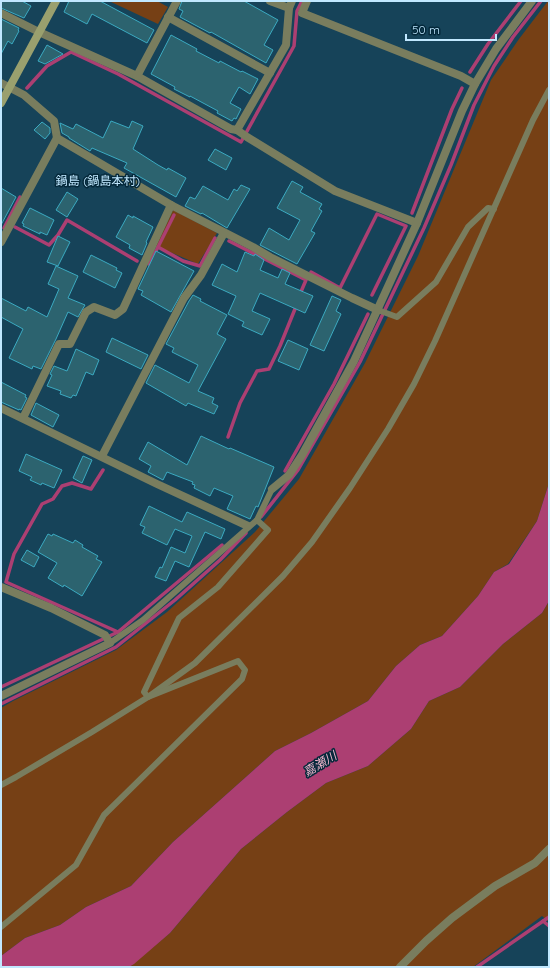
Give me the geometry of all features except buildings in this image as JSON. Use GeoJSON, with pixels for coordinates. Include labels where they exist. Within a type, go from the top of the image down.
{"type":"FeatureCollection","features":[{"type":"Feature","properties":{"kind":"main road"},"geometry":{"type":"LineString","coordinates":[[1,102],[56,1]]}},
{"type":"Feature","properties":{"kind":"street"},"geometry":{"type":"LineString","coordinates":[[137,76],[177,1]]}},
{"type":"Feature","properties":{"kind":"street"},"geometry":{"type":"LineString","coordinates":[[237,130],[286,45],[291,5],[270,1]]}},
{"type":"Feature","properties":{"kind":"street"},"geometry":{"type":"LineString","coordinates":[[307,1],[302,13],[461,76],[475,84]]}},
{"type":"Feature","properties":{"kind":"street"},"geometry":{"type":"LineString","coordinates":[[272,489],[289,475],[302,455],[354,361],[417,223],[462,111],[475,84],[496,49],[532,1]]}},
{"type":"Feature","properties":{"kind":"street"},"geometry":{"type":"LineString","coordinates":[[1,13],[39,32],[137,76],[230,129],[237,130],[335,191],[417,223]]}},
{"type":"Feature","properties":{"kind":"street"},"geometry":{"type":"LineString","coordinates":[[168,17],[270,73]]}},
{"type":"Feature","properties":{"kind":"street"},"geometry":{"type":"LineString","coordinates":[[1,82],[24,95],[54,122],[57,138],[1,242]]}},
{"type":"Feature","properties":{"kind":"street"},"geometry":{"type":"LineString","coordinates":[[57,138],[170,205],[330,288],[378,310]]}},
{"type":"Feature","properties":{"kind":"street"},"geometry":{"type":"LineString","coordinates":[[23,418],[59,344],[70,344],[86,312],[94,307],[115,315],[123,309],[170,205]]}},
{"type":"Feature","properties":{"kind":"street"},"geometry":{"type":"LineString","coordinates":[[102,456],[184,298],[201,276],[224,233]]}},
{"type":"Feature","properties":{"kind":"street"},"geometry":{"type":"LineString","coordinates":[[1,408],[157,484],[248,526]]}},
{"type":"Feature","properties":{"kind":"street"},"geometry":{"type":"LineString","coordinates":[[1,588],[51,608],[105,635],[110,643],[1,696]]}},
{"type":"Feature","properties":{"kind":"street"},"geometry":{"type":"LineString","coordinates":[[400,967],[452,918],[495,886],[535,863],[549,849]]}},
{"type":"Feature","properties":{"kind":"lane"},"geometry":{"type":"LineString","coordinates":[[1,785],[80,740],[148,697],[195,663],[283,576],[312,542],[350,488],[388,429],[414,384],[435,341],[533,120],[549,90]]}},
{"type":"Feature","properties":{"kind":"lane"},"geometry":{"type":"LineString","coordinates":[[378,310],[397,316],[436,282],[468,227],[488,208],[494,209]]}},
{"type":"Feature","properties":{"kind":"lane"},"geometry":{"type":"LineString","coordinates":[[110,643],[143,620],[248,526],[257,520],[272,489]]}},
{"type":"Feature","properties":{"kind":"lane"},"geometry":{"type":"LineString","coordinates":[[148,697],[144,692],[179,618],[218,587],[268,530],[257,520]]}},
{"type":"Feature","properties":{"kind":"lane"},"geometry":{"type":"LineString","coordinates":[[1,927],[76,865],[104,815],[242,679],[245,670],[238,661],[148,697]]}},
{"type":"Feature","properties":{"kind":"shaded area"},"geometry":{"type":"Polygon","coordinates":[[[109,1],[157,1],[168,7],[158,24],[109,1]]]}},
{"type":"Feature","properties":{"kind":"shaded area"},"geometry":{"type":"Polygon","coordinates":[[[548,1],[549,483],[537,521],[508,564],[494,572],[478,596],[442,636],[420,645],[396,666],[368,701],[275,751],[173,842],[131,886],[86,907],[60,925],[25,938],[1,956],[1,708],[116,650],[167,612],[255,532],[299,479],[365,363],[418,256],[491,80],[519,39],[548,1]]]}},
{"type":"Feature","properties":{"kind":"shaded area"},"geometry":{"type":"Polygon","coordinates":[[[173,210],[217,233],[198,264],[156,246],[173,210]]]}},
{"type":"Feature","properties":{"kind":"shaded area"},"geometry":{"type":"Polygon","coordinates":[[[549,601],[549,922],[542,916],[473,967],[129,967],[170,933],[241,849],[326,783],[368,766],[411,729],[429,701],[460,687],[503,644],[542,613],[549,601]]]}},
{"type":"Feature","properties":{"kind":"water","name":"嘉瀬川"},"geometry":{"type":"Polygon","coordinates":[[[549,483],[549,601],[542,613],[503,644],[460,687],[429,701],[411,729],[368,766],[326,783],[241,849],[170,933],[134,964],[129,967],[1,967],[1,956],[25,938],[60,925],[86,907],[131,886],[173,842],[275,751],[368,701],[396,666],[420,645],[442,636],[478,596],[494,572],[509,564],[537,521],[549,483]]]}},
{"type":"Feature","properties":{"kind":"waterway"},"geometry":{"type":"LineString","coordinates":[[27,88],[47,66],[71,52],[118,74],[241,142],[294,46],[297,11],[302,1]]}},
{"type":"Feature","properties":{"kind":"waterway"},"geometry":{"type":"LineString","coordinates":[[470,72],[488,44],[521,1]]}},
{"type":"Feature","properties":{"kind":"waterway"},"geometry":{"type":"LineString","coordinates":[[261,517],[298,470],[360,362],[424,228],[451,165],[474,105],[494,66],[513,37],[541,1]]}},
{"type":"Feature","properties":{"kind":"waterway"},"geometry":{"type":"LineString","coordinates":[[412,213],[452,109],[462,88]]}},
{"type":"Feature","properties":{"kind":"waterway"},"geometry":{"type":"LineString","coordinates":[[4,228],[20,197]]}},
{"type":"Feature","properties":{"kind":"waterway"},"geometry":{"type":"LineString","coordinates":[[311,272],[340,288],[377,214],[406,226],[372,295]]}},
{"type":"Feature","properties":{"kind":"waterway"},"geometry":{"type":"LineString","coordinates":[[158,247],[174,215]]}},
{"type":"Feature","properties":{"kind":"waterway"},"geometry":{"type":"LineString","coordinates":[[15,227],[49,245],[58,235],[67,220],[137,261]]}},
{"type":"Feature","properties":{"kind":"waterway"},"geometry":{"type":"LineString","coordinates":[[149,264],[158,247],[183,261],[200,266],[215,238]]}},
{"type":"Feature","properties":{"kind":"waterway"},"geometry":{"type":"LineString","coordinates":[[229,241],[306,280],[300,294]]}},
{"type":"Feature","properties":{"kind":"waterway"},"geometry":{"type":"LineString","coordinates":[[228,437],[240,403],[257,371],[269,369],[297,304]]}},
{"type":"Feature","properties":{"kind":"waterway"},"geometry":{"type":"LineString","coordinates":[[285,471],[334,384],[368,314]]}},
{"type":"Feature","properties":{"kind":"waterway"},"geometry":{"type":"LineString","coordinates":[[103,470],[91,489],[72,483],[62,486],[53,499],[42,504],[14,554],[6,582],[118,632]]}},
{"type":"Feature","properties":{"kind":"waterway"},"geometry":{"type":"LineString","coordinates":[[1,704],[116,647],[175,600],[220,560],[246,533]]}},
{"type":"Feature","properties":{"kind":"waterway"},"geometry":{"type":"LineString","coordinates":[[1,687],[118,632],[222,545]]}},
{"type":"Feature","properties":{"kind":"waterway"},"geometry":{"type":"LineString","coordinates":[[477,967],[549,917]]}},
{"type":"Feature","properties":{"kind":"waterway"},"geometry":{"type":"LineString","coordinates":[[543,921],[549,926]]}},
{"type":"Feature","properties":{"kind":"district","name":"鍋島 (鍋島本村)"},"geometry":{"type":"Point","coordinates":[98,181]}}]}
